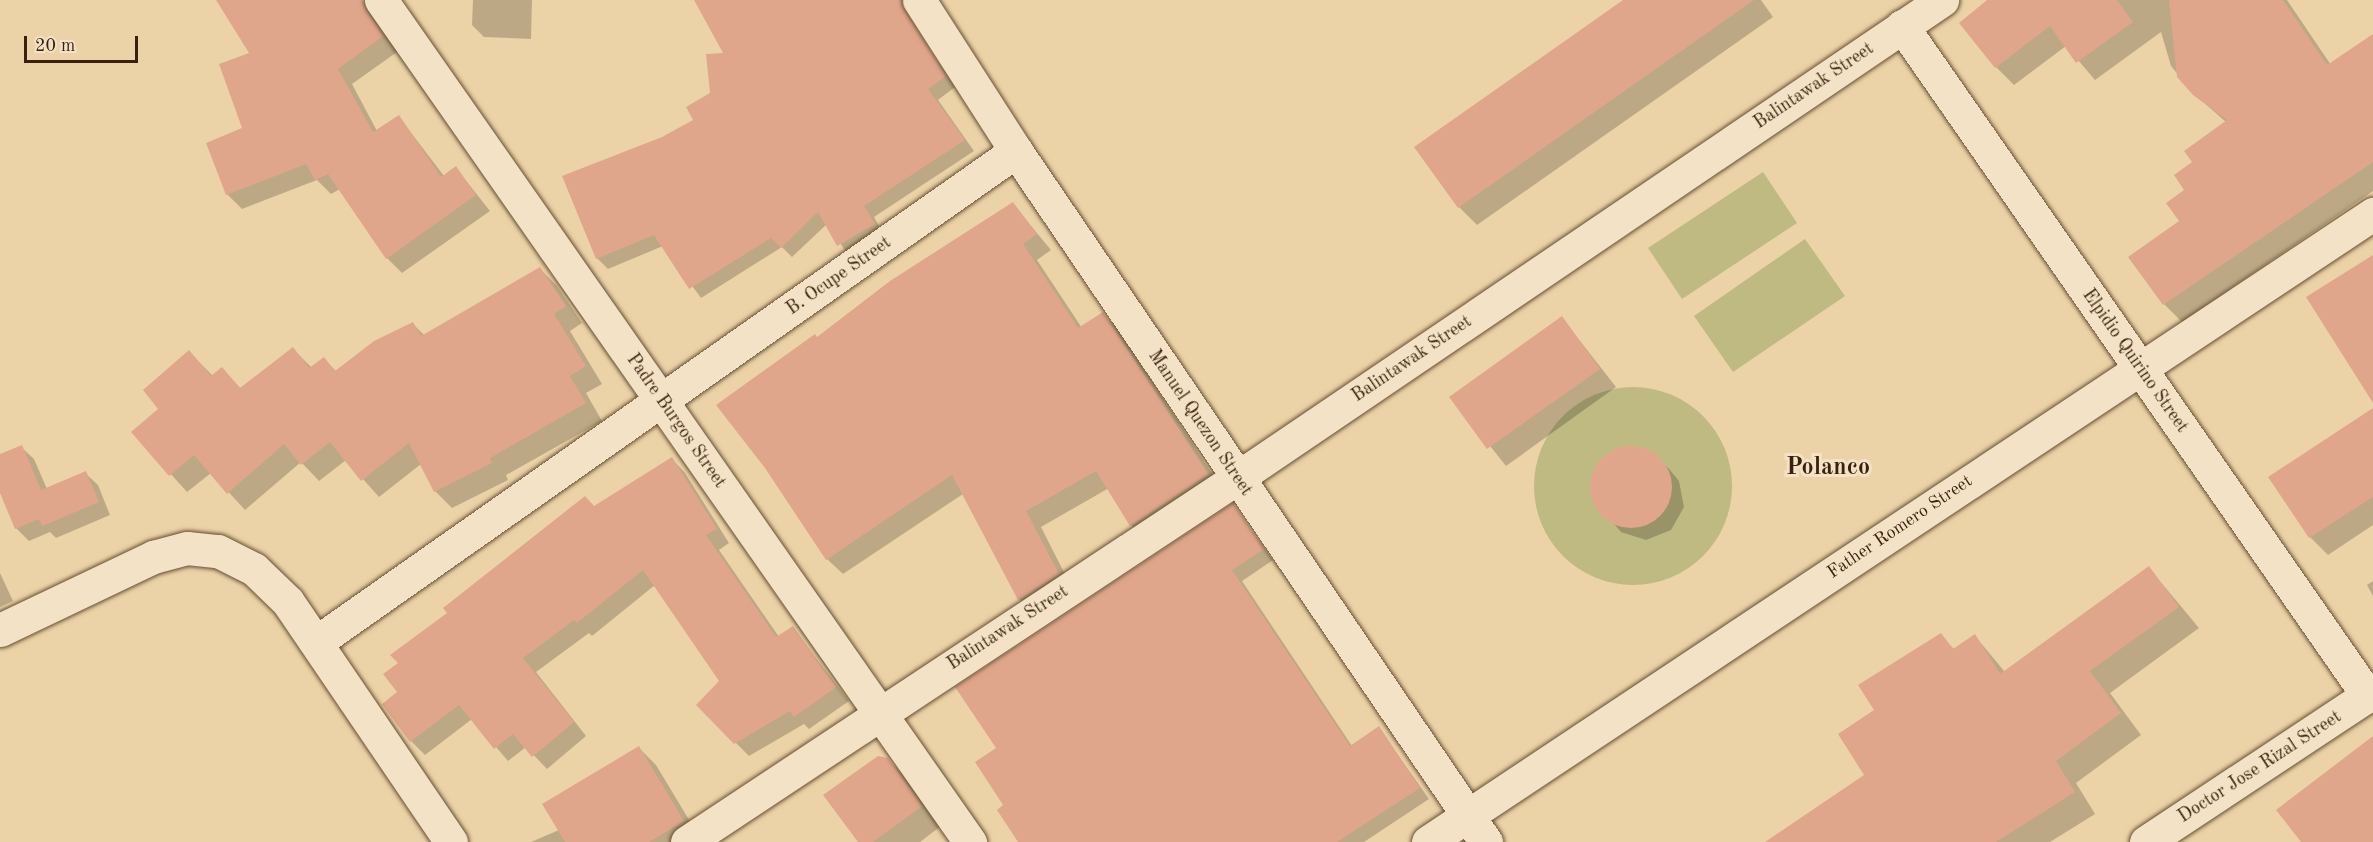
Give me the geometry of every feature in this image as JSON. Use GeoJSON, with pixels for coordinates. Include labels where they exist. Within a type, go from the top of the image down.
{"type":"FeatureCollection","features":[{"type":"Feature","properties":{"kind":"street","name":"Padre Burgos Street"},"geometry":{"type":"LineString","coordinates":[[381,0],[970,842]]}},
{"type":"Feature","properties":{"kind":"street","name":"Manuel Quezon Street"},"geometry":{"type":"LineString","coordinates":[[919,0],[1016,151],[1486,842]]}},
{"type":"Feature","properties":{"kind":"street","name":"Balintawak Street"},"geometry":{"type":"LineString","coordinates":[[687,842],[879,712],[1237,478],[1942,0]]}},
{"type":"Feature","properties":{"kind":"street","name":"Elpidio Quirino Street"},"geometry":{"type":"LineString","coordinates":[[1902,26],[2370,694]]}},
{"type":"Feature","properties":{"kind":"street","name":"B. Ocupe Street"},"geometry":{"type":"LineString","coordinates":[[318,641],[1016,151]]}},
{"type":"Feature","properties":{"kind":"street","name":"Father Romero Street"},"geometry":{"type":"LineString","coordinates":[[1428,842],[2373,214]]}},
{"type":"Feature","properties":{"kind":"street"},"geometry":{"type":"LineString","coordinates":[[0,630],[153,556],[187,548],[218,551],[254,568],[288,602],[318,641],[451,842]]}},
{"type":"Feature","properties":{"kind":"street","name":"Doctor Jose Rizal Street"},"geometry":{"type":"LineString","coordinates":[[2146,842],[2370,694]]}},
{"type":"Feature","properties":{"kind":"shaded area"},"geometry":{"type":"Polygon","coordinates":[[[1763,172],[1797,223],[1682,299],[1648,248],[1763,172]]]}},
{"type":"Feature","properties":{"kind":"shaded area"},"geometry":{"type":"Polygon","coordinates":[[[1805,239],[1845,296],[1733,372],[1694,316],[1805,239]]]}},
{"type":"Feature","properties":{"kind":"shaded area"},"geometry":{"type":"Polygon","coordinates":[[[1633,387],[1652,389],[1671,395],[1688,404],[1703,416],[1715,431],[1724,448],[1730,467],[1732,486],[1730,505],[1724,524],[1715,541],[1703,556],[1688,568],[1671,577],[1652,583],[1633,585],[1614,583],[1595,577],[1578,568],[1563,556],[1551,541],[1542,524],[1536,505],[1534,486],[1536,467],[1542,448],[1551,431],[1563,416],[1578,404],[1595,395],[1614,389],[1633,387]]]}},
{"type":"Feature","properties":{"kind":"building"},"geometry":{"type":"Polygon","coordinates":[[[216,0],[361,0],[383,36],[338,69],[373,132],[399,115],[441,177],[456,166],[476,195],[386,259],[328,174],[315,180],[306,164],[226,195],[206,143],[242,128],[219,64],[249,53],[216,0]]]}},
{"type":"Feature","properties":{"kind":"building"},"geometry":{"type":"Polygon","coordinates":[[[694,0],[900,0],[946,76],[928,89],[965,140],[864,206],[875,224],[837,246],[818,212],[781,248],[771,238],[689,289],[654,235],[596,259],[562,176],[662,137],[693,120],[686,107],[710,93],[706,54],[723,53],[694,0]]]}},
{"type":"Feature","properties":{"kind":"building"},"geometry":{"type":"Polygon","coordinates":[[[1623,0],[1754,0],[1458,208],[1414,147],[1623,0]]]}},
{"type":"Feature","properties":{"kind":"building"},"geometry":{"type":"Polygon","coordinates":[[[1987,0],[2117,0],[2133,22],[2076,63],[2050,26],[1995,68],[1959,23],[1987,0]]]}},
{"type":"Feature","properties":{"kind":"building"},"geometry":{"type":"Polygon","coordinates":[[[2169,0],[2283,0],[2327,65],[2373,34],[2373,162],[2163,305],[2128,257],[2179,221],[2166,203],[2184,190],[2174,175],[2192,162],[2184,151],[2227,120],[2193,95],[2177,77],[2169,0]]]}},
{"type":"Feature","properties":{"kind":"building"},"geometry":{"type":"Polygon","coordinates":[[[1013,202],[1037,234],[1023,244],[1078,328],[1103,312],[1208,474],[1130,526],[1096,471],[1026,511],[1059,574],[1018,600],[952,475],[826,560],[765,468],[716,405],[815,334],[817,337],[890,281],[1013,202]]]}},
{"type":"Feature","properties":{"kind":"building"},"geometry":{"type":"Polygon","coordinates":[[[2373,255],[2373,403],[2306,297],[2373,255]]]}},
{"type":"Feature","properties":{"kind":"building"},"geometry":{"type":"Polygon","coordinates":[[[540,267],[566,306],[554,314],[586,366],[570,376],[586,403],[490,458],[492,463],[434,492],[409,443],[361,481],[330,442],[301,465],[284,444],[227,494],[194,455],[169,476],[131,432],[158,409],[143,390],[189,350],[211,376],[222,367],[240,388],[293,347],[309,368],[324,357],[335,371],[374,341],[413,322],[421,336],[540,267]]]}},
{"type":"Feature","properties":{"kind":"building"},"geometry":{"type":"Polygon","coordinates":[[[1562,316],[1600,369],[1487,449],[1449,397],[1562,316]]]}},
{"type":"Feature","properties":{"kind":"building"},"geometry":{"type":"Polygon","coordinates":[[[2373,408],[2373,497],[2309,538],[2268,477],[2373,408]]]}},
{"type":"Feature","properties":{"kind":"building"},"geometry":{"type":"Polygon","coordinates":[[[22,445],[41,490],[86,471],[99,502],[42,526],[39,519],[15,529],[0,493],[0,454],[22,445]]]}},
{"type":"Feature","properties":{"kind":"building"},"geometry":{"type":"Polygon","coordinates":[[[1631,446],[1647,449],[1660,458],[1669,471],[1672,487],[1669,503],[1660,516],[1647,525],[1631,528],[1615,525],[1602,516],[1593,503],[1590,487],[1593,471],[1602,458],[1615,449],[1631,446]]]}},
{"type":"Feature","properties":{"kind":"building"},"geometry":{"type":"Polygon","coordinates":[[[672,457],[717,529],[706,535],[776,637],[793,626],[836,687],[794,717],[790,711],[734,744],[696,705],[719,681],[643,570],[577,623],[574,620],[523,658],[574,722],[532,757],[513,734],[494,749],[459,705],[410,742],[382,704],[397,692],[383,674],[398,663],[390,655],[447,613],[443,608],[585,496],[594,506],[672,457]]]}},
{"type":"Feature","properties":{"kind":"building"},"geometry":{"type":"Polygon","coordinates":[[[1233,503],[1264,549],[1232,570],[1350,746],[1379,726],[1420,788],[1337,842],[1018,842],[997,810],[1003,805],[975,762],[996,748],[955,687],[1233,503]]]}},
{"type":"Feature","properties":{"kind":"building"},"geometry":{"type":"Polygon","coordinates":[[[2149,566],[2179,607],[2090,671],[2121,713],[2056,761],[2075,792],[1996,842],[1765,842],[1864,775],[1838,734],[1874,710],[1858,685],[1941,633],[1953,649],[1975,634],[2000,674],[2149,566]]]}},
{"type":"Feature","properties":{"kind":"building"},"geometry":{"type":"Polygon","coordinates":[[[2373,736],[2373,842],[2301,842],[2276,810],[2373,736]]]}},
{"type":"Feature","properties":{"kind":"building"},"geometry":{"type":"Polygon","coordinates":[[[639,746],[684,821],[649,842],[565,842],[542,804],[639,746]]]}},
{"type":"Feature","properties":{"kind":"building"},"geometry":{"type":"Polygon","coordinates":[[[878,756],[888,758],[922,806],[873,842],[858,842],[823,795],[878,756]]]}},
{"type":"Feature","properties":{"kind":"district","name":"Polanco"},"geometry":{"type":"Point","coordinates":[1828,469]}}]}
